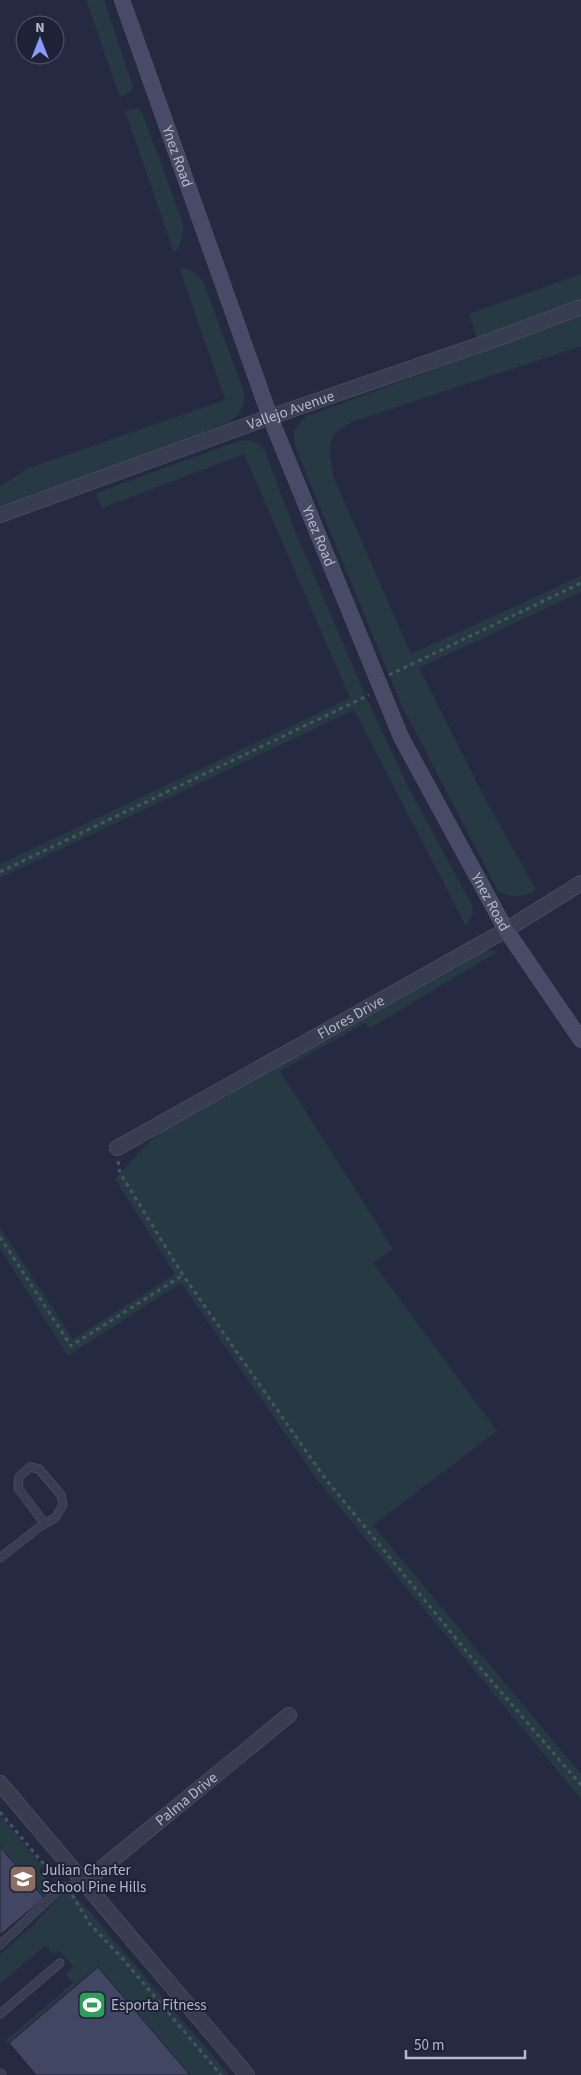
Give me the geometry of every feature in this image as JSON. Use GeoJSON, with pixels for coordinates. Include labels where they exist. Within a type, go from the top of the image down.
{"type":"FeatureCollection","features":[{"type":"Feature","properties":{"kind":"main road","name":"Ynez Road"},"geometry":{"type":"LineString","coordinates":[[122,0],[270,417],[402,736],[506,930],[581,1040]]}},
{"type":"Feature","properties":{"kind":"street","name":"Vallejo Avenue"},"geometry":{"type":"LineString","coordinates":[[0,515],[581,307]]}},
{"type":"Feature","properties":{"kind":"street","name":"Flores Drive"},"geometry":{"type":"LineString","coordinates":[[117,1148],[506,930],[581,883]]}},
{"type":"Feature","properties":{"kind":"street","name":"Palma Drive"},"geometry":{"type":"LineString","coordinates":[[85,1882],[289,1715]]}},
{"type":"Feature","properties":{"kind":"street"},"geometry":{"type":"LineString","coordinates":[[0,1783],[247,2075]]}},
{"type":"Feature","properties":{"kind":"lane"},"geometry":{"type":"LineString","coordinates":[[0,1558],[55,1518],[60,1512],[62,1505],[60,1495],[39,1469],[30,1467],[19,1476],[18,1488],[45,1524]]}},
{"type":"Feature","properties":{"kind":"lane"},"geometry":{"type":"LineString","coordinates":[[0,1945],[61,1888],[85,1882]]}},
{"type":"Feature","properties":{"kind":"lane"},"geometry":{"type":"LineString","coordinates":[[0,2014],[60,1963]]}},
{"type":"Feature","properties":{"kind":"path"},"geometry":{"type":"LineString","coordinates":[[0,872],[366,697],[380,686],[389,675],[581,583]]}},
{"type":"Feature","properties":{"kind":"path"},"geometry":{"type":"LineString","coordinates":[[117,1148],[120,1174],[183,1276],[324,1477],[476,1663],[581,1785]]}},
{"type":"Feature","properties":{"kind":"path"},"geometry":{"type":"LineString","coordinates":[[0,1237],[71,1346],[183,1276]]}},
{"type":"Feature","properties":{"kind":"path"},"geometry":{"type":"LineString","coordinates":[[0,1812],[65,1887],[90,1924],[122,1958],[221,2075]]}},
{"type":"Feature","properties":{"kind":"shaded area"},"geometry":{"type":"Polygon","coordinates":[[[86,0],[104,0],[133,87],[131,92],[120,97],[86,0]]]}},
{"type":"Feature","properties":{"kind":"shaded area"},"geometry":{"type":"Polygon","coordinates":[[[139,108],[142,112],[183,223],[182,239],[174,253],[125,111],[139,108]]]}},
{"type":"Feature","properties":{"kind":"shaded area"},"geometry":{"type":"Polygon","coordinates":[[[179,267],[193,271],[203,281],[244,392],[243,406],[237,416],[229,422],[169,446],[0,506],[0,487],[26,469],[225,400],[179,267]]]}},
{"type":"Feature","properties":{"kind":"shaded area"},"geometry":{"type":"Polygon","coordinates":[[[581,274],[581,298],[477,338],[469,314],[581,274]]]}},
{"type":"Feature","properties":{"kind":"shaded area"},"geometry":{"type":"Polygon","coordinates":[[[581,315],[581,346],[352,422],[336,433],[330,445],[334,478],[411,654],[581,576],[581,592],[419,668],[483,795],[536,890],[522,896],[512,896],[498,891],[401,704],[301,461],[294,432],[301,421],[307,416],[581,315]]]}},
{"type":"Feature","properties":{"kind":"shaded area"},"geometry":{"type":"Polygon","coordinates":[[[249,440],[258,443],[265,451],[293,526],[366,697],[408,787],[472,905],[473,914],[466,926],[354,710],[0,878],[0,864],[350,698],[244,454],[102,508],[96,493],[238,441],[249,440]]]}},
{"type":"Feature","properties":{"kind":"shaded area"},"geometry":{"type":"Polygon","coordinates":[[[488,949],[497,952],[370,1028],[365,1023],[280,1071],[393,1249],[373,1263],[497,1431],[373,1525],[581,1774],[581,1799],[318,1481],[181,1283],[68,1356],[0,1248],[0,1227],[73,1339],[175,1274],[115,1179],[144,1147],[162,1131],[477,951],[488,949]]]}},
{"type":"Feature","properties":{"kind":"shaded area"},"geometry":{"type":"Polygon","coordinates":[[[0,1815],[43,1867],[39,1871],[53,1888],[44,1898],[0,1847],[0,1815]]]}},
{"type":"Feature","properties":{"kind":"shaded area"},"geometry":{"type":"Polygon","coordinates":[[[67,1893],[74,1894],[229,2075],[190,2075],[98,1967],[7,2044],[5,2041],[73,1983],[66,1974],[73,1966],[59,1951],[53,1954],[46,1945],[0,1984],[0,1954],[31,1927],[61,1895],[67,1893]]]}},
{"type":"Feature","properties":{"kind":"building"},"geometry":{"type":"Polygon","coordinates":[[[0,1847],[44,1898],[0,1935],[0,1847]]]}},
{"type":"Feature","properties":{"kind":"building","name":"Esporta Fitness"},"geometry":{"type":"Polygon","coordinates":[[[98,1967],[190,2075],[36,2075],[9,2043],[98,1967]]]}},
{"type":"Feature","properties":{"kind":"place","name":"Julian Charter School Pine Hills"},"geometry":{"type":"Point","coordinates":[23,1879]}},
{"type":"Feature","properties":{"kind":"place","name":"Esporta Fitness"},"geometry":{"type":"Point","coordinates":[92,2005]}}]}
